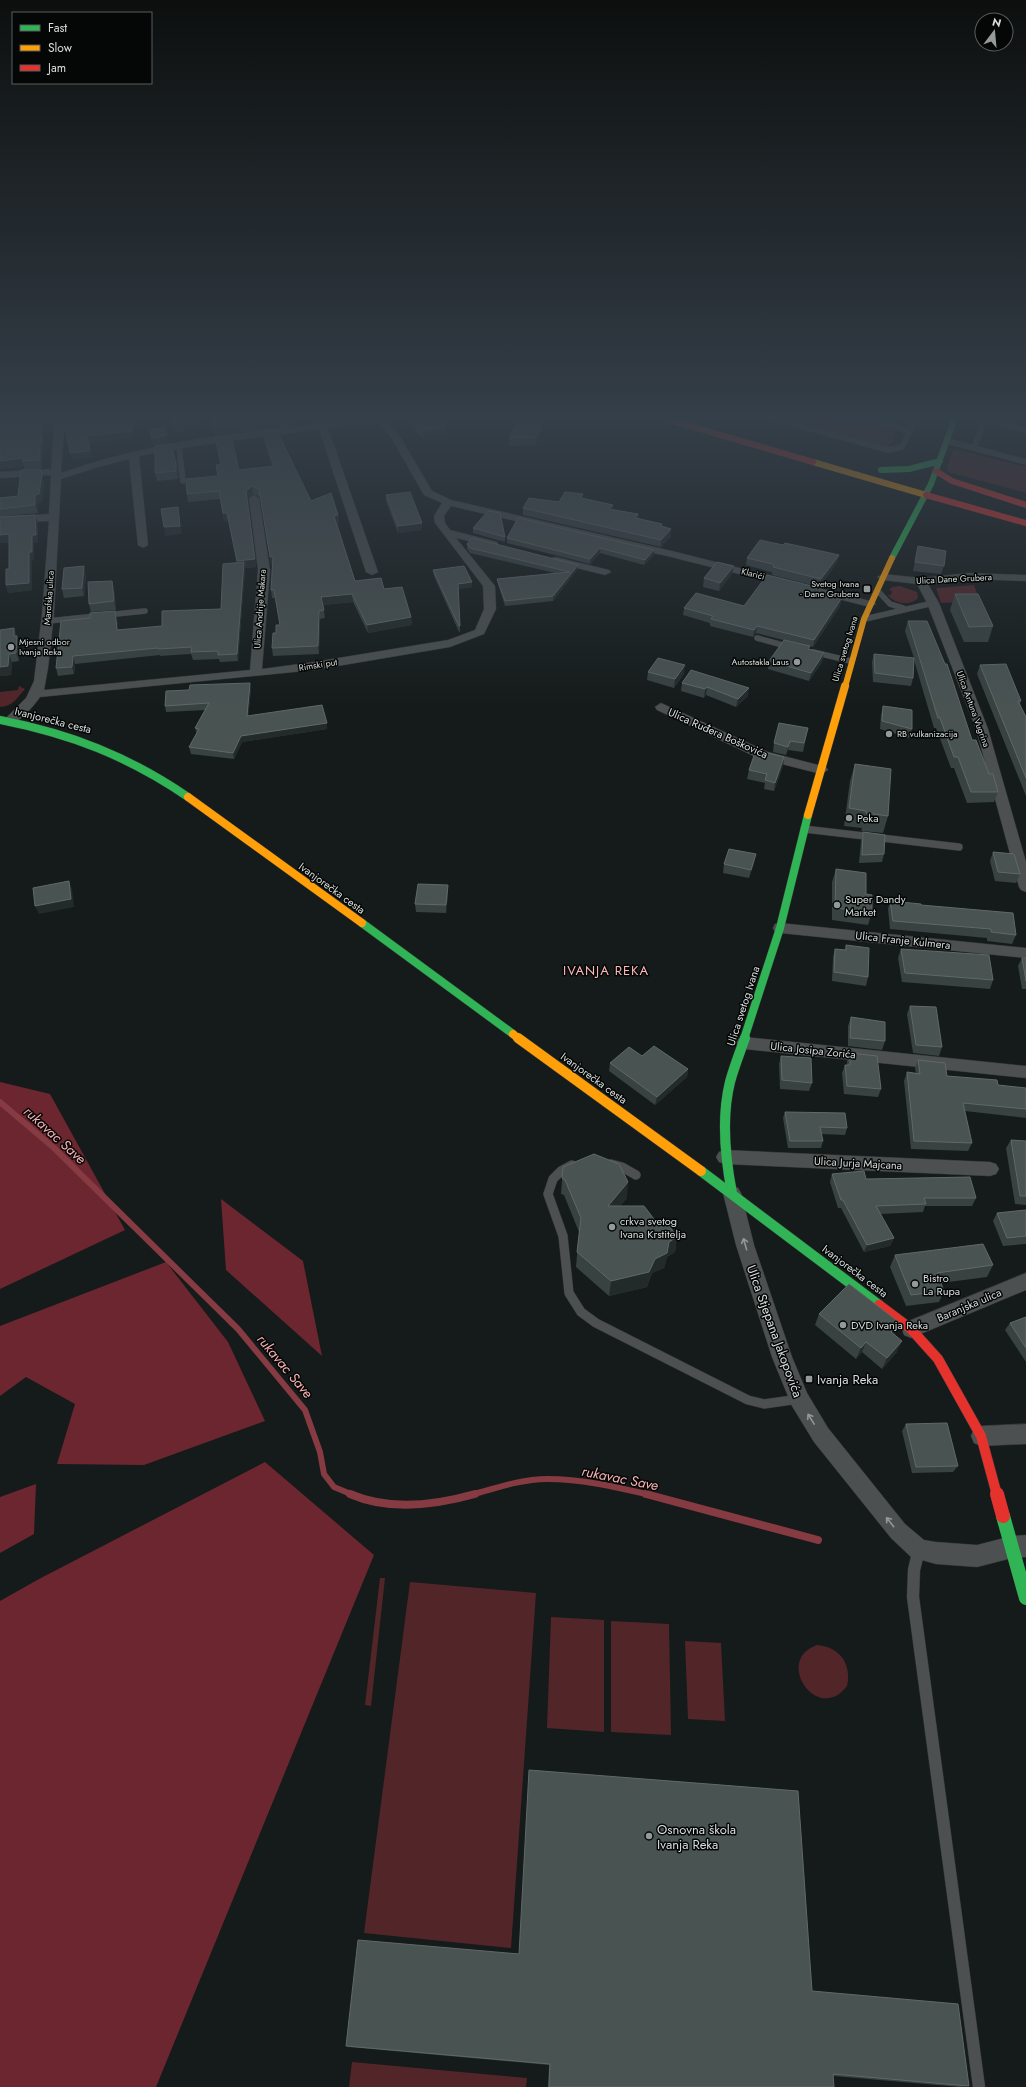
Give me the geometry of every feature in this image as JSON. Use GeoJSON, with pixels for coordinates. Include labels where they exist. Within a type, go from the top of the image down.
{"type":"FeatureCollection","features":[{"type":"Feature","properties":{"kind":"main road","name":"Ulica svetog Ivana"},"geometry":{"type":"LineString","coordinates":[[732,1193],[726,1156],[726,1115],[730,1083],[780,928],[804,829],[864,619],[883,577],[917,512]]}},
{"type":"Feature","properties":{"kind":"main road"},"geometry":{"type":"LineString","coordinates":[[986,512],[1026,524]]}},
{"type":"Feature","properties":{"kind":"main road","name":"Ivanjorečka cesta"},"geometry":{"type":"LineString","coordinates":[[4,720],[84,739],[132,760],[152,772],[732,1193],[911,1329],[938,1359],[981,1436],[1019,1546],[1026,1598]]}},
{"type":"Feature","properties":{"kind":"street","name":"Marofska ulica"},"geometry":{"type":"LineString","coordinates":[[36,694],[40,678],[48,621],[55,512]]}},
{"type":"Feature","properties":{"kind":"street"},"geometry":{"type":"LineString","coordinates":[[140,512],[143,545]]}},
{"type":"Feature","properties":{"kind":"street","name":"Ulica Andrije Makara"},"geometry":{"type":"LineString","coordinates":[[256,512],[264,570],[256,673]]}},
{"type":"Feature","properties":{"kind":"street"},"geometry":{"type":"LineString","coordinates":[[352,512],[372,572]]}},
{"type":"Feature","properties":{"kind":"street","name":"Rimski put"},"geometry":{"type":"LineString","coordinates":[[36,694],[256,673],[450,643],[480,632],[490,609],[489,586],[446,532],[439,516],[441,512]]}},
{"type":"Feature","properties":{"kind":"street","name":"Klarići"},"geometry":{"type":"LineString","coordinates":[[493,512],[672,554],[870,604]]}},
{"type":"Feature","properties":{"kind":"street"},"geometry":{"type":"LineString","coordinates":[[0,520],[55,517]]}},
{"type":"Feature","properties":{"kind":"street"},"geometry":{"type":"LineString","coordinates":[[446,532],[507,547]]}},
{"type":"Feature","properties":{"kind":"street"},"geometry":{"type":"LineString","coordinates":[[545,557],[606,572]]}},
{"type":"Feature","properties":{"kind":"street","name":"Ulica Dane Grubera"},"geometry":{"type":"LineString","coordinates":[[883,577],[921,581],[969,576],[1026,578]]}},
{"type":"Feature","properties":{"kind":"street","name":"Ulica Antuna Vugrina"},"geometry":{"type":"LineString","coordinates":[[921,581],[933,603],[982,729],[1026,887]]}},
{"type":"Feature","properties":{"kind":"street"},"geometry":{"type":"LineString","coordinates":[[4,720],[36,694]]}},
{"type":"Feature","properties":{"kind":"street","name":"Ulica Ruđera Boškovića"},"geometry":{"type":"LineString","coordinates":[[661,708],[763,755],[821,770]]}},
{"type":"Feature","properties":{"kind":"street","name":"Ulica Franje Kulmera"},"geometry":{"type":"LineString","coordinates":[[780,928],[1026,952]]}},
{"type":"Feature","properties":{"kind":"street","name":"Ulica Josipa Zorića"},"geometry":{"type":"LineString","coordinates":[[744,1043],[1026,1072]]}},
{"type":"Feature","properties":{"kind":"street","name":"Ulica Jurja Majcana"},"geometry":{"type":"LineString","coordinates":[[726,1156],[990,1169]]}},
{"type":"Feature","properties":{"kind":"street","name":"Ulica Stjepana Jakopovića"},"geometry":{"type":"LineString","coordinates":[[732,1193],[745,1246],[782,1357],[799,1399],[821,1435],[898,1531],[919,1548]]}},
{"type":"Feature","properties":{"kind":"street","name":"Baranjska ulica"},"geometry":{"type":"LineString","coordinates":[[911,1329],[1026,1281]]}},
{"type":"Feature","properties":{"kind":"street"},"geometry":{"type":"LineString","coordinates":[[981,1436],[1026,1434]]}},
{"type":"Feature","properties":{"kind":"street"},"geometry":{"type":"LineString","coordinates":[[919,1548],[936,1553],[977,1556],[1019,1546]]}},
{"type":"Feature","properties":{"kind":"lane"},"geometry":{"type":"LineString","coordinates":[[877,590],[890,604],[910,608]]}},
{"type":"Feature","properties":{"kind":"lane"},"geometry":{"type":"LineString","coordinates":[[864,619],[933,603]]}},
{"type":"Feature","properties":{"kind":"lane"},"geometry":{"type":"LineString","coordinates":[[48,621],[145,611]]}},
{"type":"Feature","properties":{"kind":"lane"},"geometry":{"type":"LineString","coordinates":[[757,638],[799,649]]}},
{"type":"Feature","properties":{"kind":"lane"},"geometry":{"type":"LineString","coordinates":[[806,650],[851,661]]}},
{"type":"Feature","properties":{"kind":"lane"},"geometry":{"type":"LineString","coordinates":[[804,829],[959,847]]}},
{"type":"Feature","properties":{"kind":"lane"},"geometry":{"type":"LineString","coordinates":[[584,1162],[571,1165],[561,1171],[553,1179],[548,1194],[563,1236],[569,1293],[581,1312],[596,1323],[748,1400],[764,1404],[799,1399]]}},
{"type":"Feature","properties":{"kind":"lane"},"geometry":{"type":"LineString","coordinates":[[599,1162],[622,1167],[636,1175]]}},
{"type":"Feature","properties":{"kind":"lane"},"geometry":{"type":"LineString","coordinates":[[919,1548],[912,1575],[913,1606],[918,1627],[979,2087]]}},
{"type":"Feature","properties":{"kind":"shaded area"},"geometry":{"type":"Polygon","coordinates":[[[974,585],[982,607],[957,602],[941,603],[936,588],[974,585]]]}},
{"type":"Feature","properties":{"kind":"shaded area"},"geometry":{"type":"Polygon","coordinates":[[[900,586],[917,592],[918,598],[915,601],[903,603],[894,600],[888,595],[891,595],[892,591],[889,590],[892,587],[900,586]]]}},
{"type":"Feature","properties":{"kind":"shaded area"},"geometry":{"type":"Polygon","coordinates":[[[19,686],[25,689],[17,699],[11,704],[0,707],[0,692],[18,690],[19,686]]]}},
{"type":"Feature","properties":{"kind":"shaded area"},"geometry":{"type":"Polygon","coordinates":[[[0,1082],[50,1094],[125,1230],[0,1289],[0,1082]]]}},
{"type":"Feature","properties":{"kind":"shaded area"},"geometry":{"type":"Polygon","coordinates":[[[221,1199],[303,1261],[322,1356],[226,1270],[221,1199]]]}},
{"type":"Feature","properties":{"kind":"shaded area"},"geometry":{"type":"Polygon","coordinates":[[[166,1262],[228,1342],[265,1421],[144,1465],[57,1464],[75,1404],[26,1377],[0,1396],[0,1326],[166,1262]]]}},
{"type":"Feature","properties":{"kind":"shaded area"},"geometry":{"type":"Polygon","coordinates":[[[265,1462],[374,1555],[156,2087],[0,2087],[0,1601],[39,1579],[265,1462]]]}},
{"type":"Feature","properties":{"kind":"shaded area"},"geometry":{"type":"Polygon","coordinates":[[[36,1484],[34,1534],[0,1553],[0,1497],[36,1484]]]}},
{"type":"Feature","properties":{"kind":"shaded area"},"geometry":{"type":"Polygon","coordinates":[[[380,1578],[385,1578],[371,1706],[365,1705],[380,1578]]]}},
{"type":"Feature","properties":{"kind":"shaded area"},"geometry":{"type":"Polygon","coordinates":[[[410,1582],[536,1593],[511,1948],[364,1933],[410,1582]]]}},
{"type":"Feature","properties":{"kind":"shaded area"},"geometry":{"type":"Polygon","coordinates":[[[551,1617],[604,1620],[604,1732],[547,1728],[551,1617]]]}},
{"type":"Feature","properties":{"kind":"shaded area"},"geometry":{"type":"Polygon","coordinates":[[[611,1621],[669,1624],[671,1735],[611,1732],[611,1621]]]}},
{"type":"Feature","properties":{"kind":"shaded area"},"geometry":{"type":"Polygon","coordinates":[[[685,1641],[721,1643],[725,1721],[688,1719],[685,1641]]]}},
{"type":"Feature","properties":{"kind":"shaded area"},"geometry":{"type":"Polygon","coordinates":[[[817,1645],[832,1649],[838,1653],[846,1664],[848,1671],[847,1686],[836,1696],[824,1698],[813,1694],[805,1686],[800,1675],[799,1663],[804,1653],[817,1645]]]}},
{"type":"Feature","properties":{"kind":"shaded area"},"geometry":{"type":"Polygon","coordinates":[[[352,2062],[527,2078],[526,2087],[349,2087],[352,2062]]]}},
{"type":"Feature","properties":{"kind":"building"},"geometry":{"type":"Polygon","coordinates":[[[162,512],[179,512],[180,526],[164,527],[162,512]]]}},
{"type":"Feature","properties":{"kind":"building"},"geometry":{"type":"Polygon","coordinates":[[[249,512],[255,559],[237,561],[227,513],[223,513],[249,512]]]}},
{"type":"Feature","properties":{"kind":"building"},"geometry":{"type":"Polygon","coordinates":[[[263,512],[337,512],[338,515],[334,516],[355,581],[381,578],[384,589],[402,587],[411,617],[367,625],[352,594],[321,597],[324,610],[319,611],[318,646],[272,648],[273,633],[276,633],[276,625],[280,625],[274,590],[271,590],[273,557],[270,557],[263,512]]]}},
{"type":"Feature","properties":{"kind":"building"},"geometry":{"type":"Polygon","coordinates":[[[393,512],[418,512],[422,523],[398,526],[393,512]]]}},
{"type":"Feature","properties":{"kind":"building"},"geometry":{"type":"Polygon","coordinates":[[[487,512],[500,513],[505,537],[473,528],[487,512]]]}},
{"type":"Feature","properties":{"kind":"building"},"geometry":{"type":"Polygon","coordinates":[[[542,512],[629,512],[638,514],[636,518],[662,524],[661,526],[671,529],[661,540],[542,512]]]}},
{"type":"Feature","properties":{"kind":"building"},"geometry":{"type":"Polygon","coordinates":[[[35,515],[36,535],[32,535],[32,552],[29,552],[29,583],[6,585],[6,569],[9,569],[9,534],[0,535],[0,517],[35,515]]]}},
{"type":"Feature","properties":{"kind":"building"},"geometry":{"type":"Polygon","coordinates":[[[518,518],[654,550],[645,560],[600,548],[590,559],[507,538],[518,518]]]}},
{"type":"Feature","properties":{"kind":"building"},"geometry":{"type":"Polygon","coordinates":[[[472,538],[578,565],[553,596],[505,601],[497,579],[570,572],[470,548],[467,544],[472,538]]]}},
{"type":"Feature","properties":{"kind":"building"},"geometry":{"type":"Polygon","coordinates":[[[760,540],[783,545],[785,543],[839,555],[821,579],[773,567],[774,565],[772,564],[747,558],[760,540]]]}},
{"type":"Feature","properties":{"kind":"building"},"geometry":{"type":"Polygon","coordinates":[[[918,546],[946,551],[944,566],[915,562],[918,546]]]}},
{"type":"Feature","properties":{"kind":"building"},"geometry":{"type":"Polygon","coordinates":[[[244,562],[237,654],[218,655],[218,651],[191,652],[192,647],[158,648],[73,656],[72,667],[56,668],[61,621],[90,618],[90,613],[115,611],[117,630],[162,626],[162,611],[221,609],[223,564],[244,562]]]}},
{"type":"Feature","properties":{"kind":"building"},"geometry":{"type":"Polygon","coordinates":[[[717,562],[734,566],[720,583],[704,578],[717,562]]]}},
{"type":"Feature","properties":{"kind":"building"},"geometry":{"type":"Polygon","coordinates":[[[84,566],[82,588],[62,589],[64,568],[84,566]]]}},
{"type":"Feature","properties":{"kind":"building"},"geometry":{"type":"Polygon","coordinates":[[[464,566],[472,582],[458,584],[459,626],[433,570],[464,566]]]}},
{"type":"Feature","properties":{"kind":"building"},"geometry":{"type":"Polygon","coordinates":[[[767,575],[816,587],[812,592],[841,599],[814,640],[757,626],[754,630],[711,619],[713,616],[684,608],[696,593],[744,606],[767,575]]]}},
{"type":"Feature","properties":{"kind":"building"},"geometry":{"type":"Polygon","coordinates":[[[112,581],[114,601],[89,604],[88,582],[112,581]]]}},
{"type":"Feature","properties":{"kind":"building"},"geometry":{"type":"Polygon","coordinates":[[[955,594],[978,594],[993,626],[969,627],[955,594]]]}},
{"type":"Feature","properties":{"kind":"building"},"geometry":{"type":"Polygon","coordinates":[[[908,621],[927,621],[945,664],[947,664],[972,740],[976,740],[989,774],[993,774],[998,792],[971,792],[958,757],[954,757],[940,718],[938,718],[908,621]]]}},
{"type":"Feature","properties":{"kind":"building"},"geometry":{"type":"Polygon","coordinates":[[[14,628],[14,636],[17,636],[16,653],[9,654],[8,666],[0,667],[0,630],[14,628]]]}},
{"type":"Feature","properties":{"kind":"building"},"geometry":{"type":"Polygon","coordinates":[[[784,640],[810,646],[808,649],[824,653],[811,673],[769,661],[784,640]]]}},
{"type":"Feature","properties":{"kind":"building"},"geometry":{"type":"Polygon","coordinates":[[[874,654],[914,658],[913,678],[875,673],[874,654]]]}},
{"type":"Feature","properties":{"kind":"building"},"geometry":{"type":"Polygon","coordinates":[[[658,658],[685,665],[675,679],[648,672],[658,658]]]}},
{"type":"Feature","properties":{"kind":"building"},"geometry":{"type":"Polygon","coordinates":[[[1006,664],[1021,701],[1018,701],[1026,717],[1026,778],[980,665],[1006,664]]]}},
{"type":"Feature","properties":{"kind":"building"},"geometry":{"type":"Polygon","coordinates":[[[691,670],[749,688],[738,699],[707,687],[705,689],[682,683],[691,670]]]}},
{"type":"Feature","properties":{"kind":"building"},"geometry":{"type":"Polygon","coordinates":[[[250,683],[247,716],[322,705],[327,723],[241,736],[233,753],[189,747],[199,729],[195,728],[209,703],[165,706],[166,691],[189,690],[190,685],[250,683]]]}},
{"type":"Feature","properties":{"kind":"building"},"geometry":{"type":"Polygon","coordinates":[[[883,706],[912,710],[912,729],[882,721],[883,706]]]}},
{"type":"Feature","properties":{"kind":"building"},"geometry":{"type":"Polygon","coordinates":[[[779,723],[808,728],[804,743],[790,741],[788,747],[774,743],[779,723]]]}},
{"type":"Feature","properties":{"kind":"building"},"geometry":{"type":"Polygon","coordinates":[[[756,750],[784,757],[775,783],[765,780],[767,774],[749,770],[756,750]]]}},
{"type":"Feature","properties":{"kind":"building"},"geometry":{"type":"Polygon","coordinates":[[[855,764],[891,769],[888,816],[866,813],[866,811],[849,808],[855,764]]]}},
{"type":"Feature","properties":{"kind":"building"},"geometry":{"type":"Polygon","coordinates":[[[863,832],[885,835],[884,854],[862,855],[863,832]]]}},
{"type":"Feature","properties":{"kind":"building"},"geometry":{"type":"Polygon","coordinates":[[[729,849],[756,854],[751,870],[724,864],[729,849]]]}},
{"type":"Feature","properties":{"kind":"building"},"geometry":{"type":"Polygon","coordinates":[[[993,852],[1014,854],[1020,874],[998,872],[993,852]]]}},
{"type":"Feature","properties":{"kind":"building"},"geometry":{"type":"Polygon","coordinates":[[[836,869],[866,873],[866,894],[872,895],[872,912],[835,908],[836,869]]]}},
{"type":"Feature","properties":{"kind":"building"},"geometry":{"type":"Polygon","coordinates":[[[69,881],[71,899],[35,906],[33,888],[69,881]]]}},
{"type":"Feature","properties":{"kind":"building"},"geometry":{"type":"Polygon","coordinates":[[[418,884],[448,885],[446,905],[415,904],[418,884]]]}},
{"type":"Feature","properties":{"kind":"building"},"geometry":{"type":"Polygon","coordinates":[[[890,901],[1013,913],[1016,935],[991,932],[991,929],[893,921],[890,901]]]}},
{"type":"Feature","properties":{"kind":"building"},"geometry":{"type":"Polygon","coordinates":[[[846,945],[869,948],[868,977],[834,972],[835,949],[846,950],[846,945]]]}},
{"type":"Feature","properties":{"kind":"building"},"geometry":{"type":"Polygon","coordinates":[[[901,949],[989,955],[993,980],[905,973],[901,949]]]}},
{"type":"Feature","properties":{"kind":"building"},"geometry":{"type":"Polygon","coordinates":[[[1022,958],[1026,958],[1026,981],[1022,958]]]}},
{"type":"Feature","properties":{"kind":"building"},"geometry":{"type":"Polygon","coordinates":[[[910,1006],[936,1007],[942,1047],[916,1045],[910,1006]]]}},
{"type":"Feature","properties":{"kind":"building"},"geometry":{"type":"Polygon","coordinates":[[[851,1017],[885,1022],[885,1041],[850,1038],[851,1017]]]}},
{"type":"Feature","properties":{"kind":"building"},"geometry":{"type":"Polygon","coordinates":[[[654,1046],[688,1069],[657,1097],[610,1063],[629,1047],[642,1056],[654,1046]]]}},
{"type":"Feature","properties":{"kind":"building"},"geometry":{"type":"Polygon","coordinates":[[[850,1053],[877,1056],[881,1089],[847,1086],[845,1065],[850,1065],[850,1053]]]}},
{"type":"Feature","properties":{"kind":"building"},"geometry":{"type":"Polygon","coordinates":[[[781,1056],[811,1058],[812,1083],[782,1080],[781,1056]]]}},
{"type":"Feature","properties":{"kind":"building"},"geometry":{"type":"Polygon","coordinates":[[[918,1060],[945,1063],[947,1076],[997,1080],[998,1085],[1026,1088],[1026,1109],[963,1103],[972,1143],[914,1141],[907,1072],[920,1074],[918,1060]]]}},
{"type":"Feature","properties":{"kind":"building"},"geometry":{"type":"Polygon","coordinates":[[[785,1112],[845,1113],[847,1128],[820,1127],[823,1141],[790,1141],[785,1112]]]}},
{"type":"Feature","properties":{"kind":"building"},"geometry":{"type":"Polygon","coordinates":[[[1011,1140],[1026,1141],[1026,1196],[1020,1196],[1011,1140]]]}},
{"type":"Feature","properties":{"kind":"building","name":"crkva svetog Ivana Krstitelja"},"geometry":{"type":"Polygon","coordinates":[[[594,1154],[619,1164],[628,1182],[608,1206],[644,1206],[657,1223],[665,1219],[677,1237],[669,1242],[667,1253],[655,1259],[649,1272],[611,1281],[577,1252],[581,1218],[565,1180],[562,1178],[563,1167],[594,1154]]]}},
{"type":"Feature","properties":{"kind":"building"},"geometry":{"type":"Polygon","coordinates":[[[864,1171],[866,1179],[970,1177],[976,1198],[924,1198],[926,1204],[876,1206],[894,1238],[867,1245],[843,1200],[841,1200],[832,1174],[864,1171]]]}},
{"type":"Feature","properties":{"kind":"building"},"geometry":{"type":"Polygon","coordinates":[[[1026,1210],[1026,1236],[1007,1238],[997,1213],[1026,1210]]]}},
{"type":"Feature","properties":{"kind":"building"},"geometry":{"type":"Polygon","coordinates":[[[983,1244],[993,1265],[937,1273],[944,1291],[911,1295],[895,1255],[983,1244]]]}},
{"type":"Feature","properties":{"kind":"building"},"geometry":{"type":"Polygon","coordinates":[[[849,1284],[900,1323],[891,1332],[902,1341],[887,1358],[866,1342],[861,1348],[819,1314],[849,1284]]]}},
{"type":"Feature","properties":{"kind":"building"},"geometry":{"type":"Polygon","coordinates":[[[1026,1317],[1026,1348],[1010,1323],[1026,1317]]]}},
{"type":"Feature","properties":{"kind":"building"},"geometry":{"type":"Polygon","coordinates":[[[947,1423],[958,1466],[916,1467],[906,1424],[947,1423]]]}},
{"type":"Feature","properties":{"kind":"building"},"geometry":{"type":"Polygon","coordinates":[[[529,1770],[798,1791],[812,1991],[958,2004],[969,2086],[833,2074],[834,2087],[549,2087],[550,2064],[346,2046],[358,1940],[519,1954],[529,1770]]]}},
{"type":"Feature","properties":{"kind":"waterway","name":"rukavac Save"},"geometry":{"type":"LineString","coordinates":[[0,1102],[54,1148],[238,1329],[305,1410],[320,1452],[324,1474],[334,1487],[353,1495]]}},
{"type":"Feature","properties":{"kind":"waterway","name":"rukavac Save"},"geometry":{"type":"LineString","coordinates":[[471,1495],[519,1482],[538,1479],[560,1479],[586,1482],[612,1486],[648,1494]]}},
{"type":"Feature","properties":{"kind":"waterway","name":"rukavac Save"},"geometry":{"type":"LineString","coordinates":[[353,1495],[380,1503],[412,1504],[444,1501],[475,1494]]}},
{"type":"Feature","properties":{"kind":"waterway","name":"rukavac Save"},"geometry":{"type":"LineString","coordinates":[[648,1494],[818,1540]]}},
{"type":"Feature","properties":{"kind":"traffic: fast"},"geometry":{"type":"LineString","coordinates":[[892,558],[916,512]]}},
{"type":"Feature","properties":{"kind":"traffic: fast"},"geometry":{"type":"LineString","coordinates":[[0,720],[51,731],[99,747],[144,769],[188,797]]}},
{"type":"Feature","properties":{"kind":"traffic: fast"},"geometry":{"type":"LineString","coordinates":[[732,1193],[725,1157],[726,1115],[730,1083],[780,928],[808,815]]}},
{"type":"Feature","properties":{"kind":"traffic: fast"},"geometry":{"type":"LineString","coordinates":[[362,923],[513,1034]]}},
{"type":"Feature","properties":{"kind":"traffic: fast"},"geometry":{"type":"LineString","coordinates":[[701,1171],[879,1305]]}},
{"type":"Feature","properties":{"kind":"traffic: fast"},"geometry":{"type":"LineString","coordinates":[[1003,1516],[1026,1598]]}},
{"type":"Feature","properties":{"kind":"traffic: slow"},"geometry":{"type":"LineString","coordinates":[[808,815],[864,619],[892,558]]}},
{"type":"Feature","properties":{"kind":"traffic: slow"},"geometry":{"type":"LineString","coordinates":[[188,797],[362,923]]}},
{"type":"Feature","properties":{"kind":"traffic: slow"},"geometry":{"type":"LineString","coordinates":[[513,1034],[701,1171]]}},
{"type":"Feature","properties":{"kind":"traffic: jam"},"geometry":{"type":"LineString","coordinates":[[988,512],[1026,523]]}},
{"type":"Feature","properties":{"kind":"traffic: jam"},"geometry":{"type":"LineString","coordinates":[[879,1305],[911,1329],[938,1359],[981,1436],[1003,1516]]}},
{"type":"Feature","properties":{"kind":"place","name":"Svetog Ivana - Dane Grubera"},"geometry":{"type":"Point","coordinates":[867,589]}},
{"type":"Feature","properties":{"kind":"place","name":"Mjesni odbor Ivanja Reka"},"geometry":{"type":"Point","coordinates":[11,647]}},
{"type":"Feature","properties":{"kind":"place","name":"Autostakla Laus"},"geometry":{"type":"Point","coordinates":[797,662]}},
{"type":"Feature","properties":{"kind":"place","name":"RB vulkanizacija"},"geometry":{"type":"Point","coordinates":[889,734]}},
{"type":"Feature","properties":{"kind":"place","name":"Peka"},"geometry":{"type":"Point","coordinates":[849,818]}},
{"type":"Feature","properties":{"kind":"place","name":"Super Dandy Market"},"geometry":{"type":"Point","coordinates":[837,905]}},
{"type":"Feature","properties":{"kind":"place","name":"crkva svetog Ivana Krstitelja"},"geometry":{"type":"Point","coordinates":[612,1227]}},
{"type":"Feature","properties":{"kind":"place","name":"Bistro La Rupa"},"geometry":{"type":"Point","coordinates":[915,1284]}},
{"type":"Feature","properties":{"kind":"place","name":"DVD Ivanja Reka"},"geometry":{"type":"Point","coordinates":[843,1325]}},
{"type":"Feature","properties":{"kind":"place","name":"Ivanja Reka"},"geometry":{"type":"Point","coordinates":[809,1379]}},
{"type":"Feature","properties":{"kind":"place","name":"Osnovna škola Ivanja Reka"},"geometry":{"type":"Point","coordinates":[649,1836]}},
{"type":"Feature","properties":{"kind":"district","name":"IVANJA REKA"},"geometry":{"type":"Point","coordinates":[606,970]}}]}
